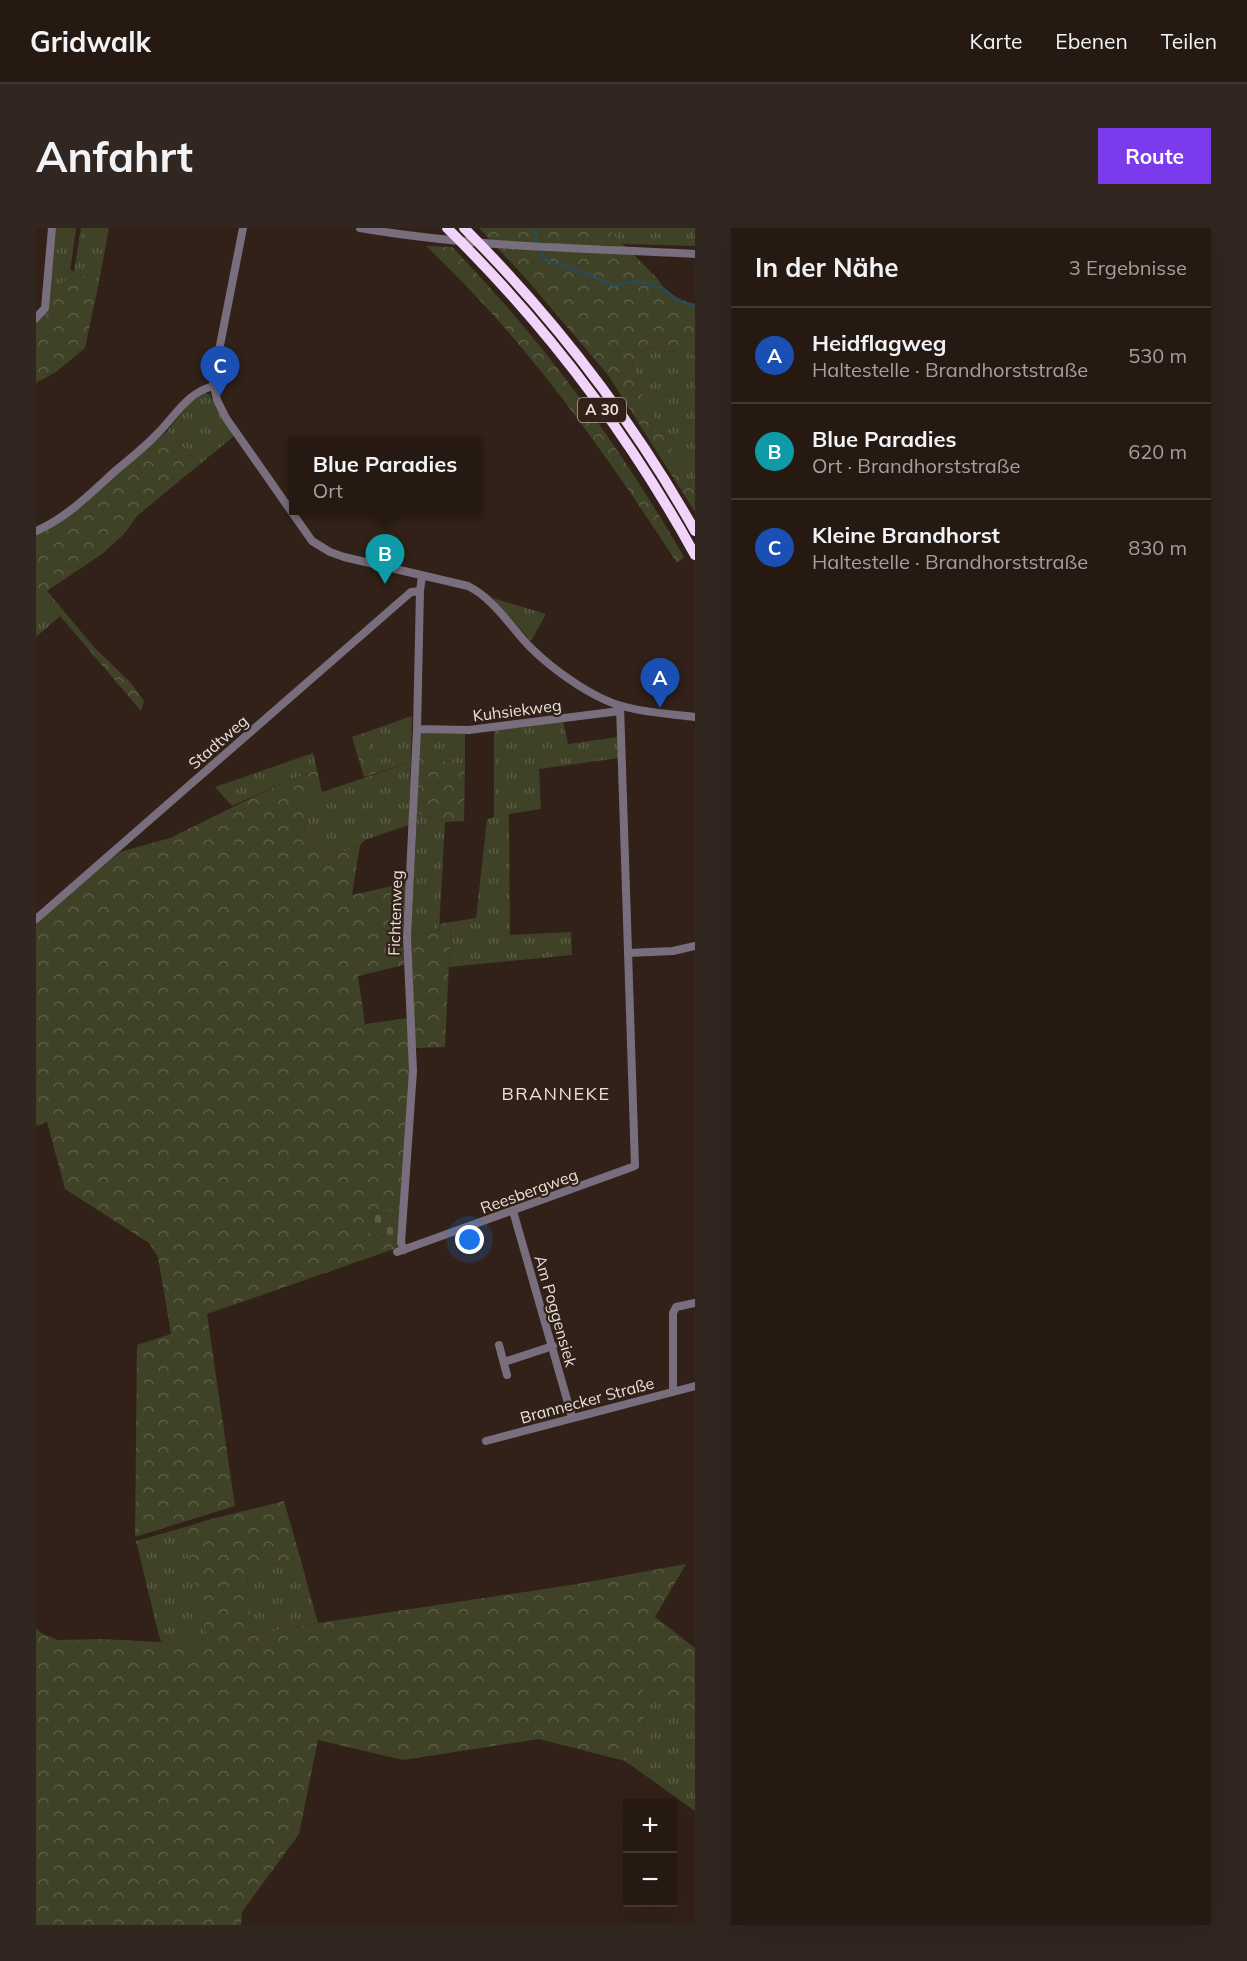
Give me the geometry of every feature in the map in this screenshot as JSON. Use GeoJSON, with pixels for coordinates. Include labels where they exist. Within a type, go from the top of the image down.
{"type":"FeatureCollection","features":[{"type":"Feature","properties":{"kind":"highway","name":"A 30"},"geometry":{"type":"LineString","coordinates":[[447,228],[545,334],[586,386],[633,454],[695,555]]}},
{"type":"Feature","properties":{"kind":"highway","name":"A 30"},"geometry":{"type":"LineString","coordinates":[[464,228],[506,271],[554,326],[595,379],[644,448],[695,531]]}},
{"type":"Feature","properties":{"kind":"street"},"geometry":{"type":"LineString","coordinates":[[36,318],[45,308],[52,228]]}},
{"type":"Feature","properties":{"kind":"street"},"geometry":{"type":"LineString","coordinates":[[243,228],[217,351],[213,386],[226,418],[289,507]]}},
{"type":"Feature","properties":{"kind":"street"},"geometry":{"type":"LineString","coordinates":[[360,228],[429,237],[525,245],[695,254]]}},
{"type":"Feature","properties":{"kind":"street"},"geometry":{"type":"LineString","coordinates":[[36,531],[61,519],[91,494],[157,435],[188,398],[202,389],[213,386]]}},
{"type":"Feature","properties":{"kind":"street"},"geometry":{"type":"LineString","coordinates":[[294,515],[312,540],[330,552],[468,586],[476,590],[553,667],[581,687],[620,709],[695,717]]}},
{"type":"Feature","properties":{"kind":"street","name":"Fichtenweg"},"geometry":{"type":"LineString","coordinates":[[400,1251],[412,1071],[407,937],[422,576]]}},
{"type":"Feature","properties":{"kind":"street","name":"Stadtweg"},"geometry":{"type":"LineString","coordinates":[[36,919],[411,592],[420,591]]}},
{"type":"Feature","properties":{"kind":"street"},"geometry":{"type":"LineString","coordinates":[[620,709],[628,953],[673,951],[695,945]]}},
{"type":"Feature","properties":{"kind":"street","name":"Kuhsiekweg"},"geometry":{"type":"LineString","coordinates":[[417,729],[469,730],[620,709]]}},
{"type":"Feature","properties":{"kind":"street","name":"Reesbergweg"},"geometry":{"type":"LineString","coordinates":[[400,1251],[635,1166],[628,953]]}},
{"type":"Feature","properties":{"kind":"street","name":"Am Poggensiek"},"geometry":{"type":"LineString","coordinates":[[513,1211],[572,1417]]}},
{"type":"Feature","properties":{"kind":"street"},"geometry":{"type":"LineString","coordinates":[[673,1391],[674,1313],[676,1307],[695,1303]]}},
{"type":"Feature","properties":{"kind":"street"},"geometry":{"type":"LineString","coordinates":[[499,1346],[507,1375]]}},
{"type":"Feature","properties":{"kind":"street"},"geometry":{"type":"LineString","coordinates":[[504,1362],[553,1346]]}},
{"type":"Feature","properties":{"kind":"street","name":"Brannecker Straße"},"geometry":{"type":"LineString","coordinates":[[486,1441],[695,1386]]}},
{"type":"Feature","properties":{"kind":"green space"},"geometry":{"type":"Polygon","coordinates":[[[54,228],[76,228],[69,279],[50,292],[54,228]]]}},
{"type":"Feature","properties":{"kind":"green space"},"geometry":{"type":"Polygon","coordinates":[[[81,228],[109,228],[99,282],[74,272],[81,228]]]}},
{"type":"Feature","properties":{"kind":"green space"},"geometry":{"type":"Polygon","coordinates":[[[479,228],[607,228],[668,291],[678,298],[695,304],[695,355],[645,348],[632,360],[638,386],[695,492],[695,512],[608,375],[528,281],[479,228]]]}},
{"type":"Feature","properties":{"kind":"green space"},"geometry":{"type":"Polygon","coordinates":[[[584,228],[695,228],[695,246],[625,244],[584,228]]]}},
{"type":"Feature","properties":{"kind":"green space"},"geometry":{"type":"Polygon","coordinates":[[[426,246],[452,247],[518,319],[578,395],[633,474],[684,557],[677,563],[620,478],[561,397],[497,319],[426,246]]]}},
{"type":"Feature","properties":{"kind":"green space"},"geometry":{"type":"Polygon","coordinates":[[[70,270],[99,282],[85,348],[56,372],[36,383],[36,322],[50,292],[68,279],[70,270]]]}},
{"type":"Feature","properties":{"kind":"green space"},"geometry":{"type":"Polygon","coordinates":[[[645,348],[695,355],[695,492],[638,386],[632,359],[645,348]]]}},
{"type":"Feature","properties":{"kind":"green space"},"geometry":{"type":"Polygon","coordinates":[[[204,393],[209,394],[234,436],[200,464],[167,431],[189,404],[204,393]]]}},
{"type":"Feature","properties":{"kind":"green space"},"geometry":{"type":"Polygon","coordinates":[[[167,431],[200,464],[137,516],[124,534],[102,554],[47,591],[94,647],[130,682],[144,701],[141,711],[60,616],[36,600],[36,534],[115,476],[167,431]]]}},
{"type":"Feature","properties":{"kind":"green space"},"geometry":{"type":"Polygon","coordinates":[[[493,598],[546,614],[531,641],[493,598]]]}},
{"type":"Feature","properties":{"kind":"green space"},"geometry":{"type":"Polygon","coordinates":[[[36,600],[60,616],[36,637],[36,600]]]}},
{"type":"Feature","properties":{"kind":"green space"},"geometry":{"type":"Polygon","coordinates":[[[412,716],[409,825],[365,840],[360,845],[330,857],[304,836],[306,809],[310,797],[409,763],[370,763],[368,754],[372,730],[412,716]]]}},
{"type":"Feature","properties":{"kind":"green space"},"geometry":{"type":"Polygon","coordinates":[[[563,720],[568,744],[618,737],[619,758],[539,769],[541,809],[509,814],[510,935],[571,932],[572,955],[449,967],[451,922],[476,918],[487,819],[494,817],[494,725],[563,720]]]}},
{"type":"Feature","properties":{"kind":"green space"},"geometry":{"type":"Polygon","coordinates":[[[372,730],[368,754],[370,763],[412,762],[364,777],[352,737],[372,730]]]}},
{"type":"Feature","properties":{"kind":"green space"},"geometry":{"type":"Polygon","coordinates":[[[422,733],[465,734],[465,764],[418,757],[419,736],[422,733]]]}},
{"type":"Feature","properties":{"kind":"green space"},"geometry":{"type":"Polygon","coordinates":[[[313,753],[317,770],[232,806],[215,787],[313,753]]]}},
{"type":"Feature","properties":{"kind":"green space"},"geometry":{"type":"Polygon","coordinates":[[[418,757],[465,764],[464,821],[445,822],[417,813],[418,757]]]}},
{"type":"Feature","properties":{"kind":"green space"},"geometry":{"type":"Polygon","coordinates":[[[317,770],[322,792],[310,797],[306,809],[304,836],[330,857],[360,845],[352,895],[406,883],[402,938],[404,965],[358,976],[365,1024],[408,1018],[410,1072],[397,1248],[207,1314],[235,1506],[135,1537],[137,1345],[171,1334],[158,1257],[149,1243],[65,1189],[47,1122],[36,1126],[36,919],[120,852],[170,838],[280,784],[317,770]]]}},
{"type":"Feature","properties":{"kind":"green space"},"geometry":{"type":"Polygon","coordinates":[[[417,813],[445,822],[439,931],[411,936],[417,813]]]}},
{"type":"Feature","properties":{"kind":"green space"},"geometry":{"type":"Polygon","coordinates":[[[451,922],[445,1047],[415,1048],[411,936],[439,931],[440,924],[451,922]]]}},
{"type":"Feature","properties":{"kind":"green space"},"geometry":{"type":"Polygon","coordinates":[[[371,1210],[396,1210],[396,1235],[370,1235],[371,1210]]]}},
{"type":"Feature","properties":{"kind":"green space"},"geometry":{"type":"Polygon","coordinates":[[[284,1501],[300,1557],[247,1572],[252,1635],[577,1584],[686,1564],[655,1617],[695,1648],[695,1720],[642,1679],[644,1716],[642,1738],[625,1761],[539,1739],[403,1760],[318,1740],[299,1834],[242,1912],[241,1925],[36,1925],[36,1628],[41,1633],[58,1640],[101,1639],[161,1642],[168,1645],[207,1639],[182,1528],[284,1501]]]}},
{"type":"Feature","properties":{"kind":"green space"},"geometry":{"type":"Polygon","coordinates":[[[182,1528],[208,1639],[168,1645],[161,1642],[136,1541],[182,1528]]]}},
{"type":"Feature","properties":{"kind":"green space"},"geometry":{"type":"Polygon","coordinates":[[[300,1557],[318,1623],[251,1635],[247,1572],[300,1557]]]}},
{"type":"Feature","properties":{"kind":"green space"},"geometry":{"type":"Polygon","coordinates":[[[641,1678],[695,1720],[695,1811],[625,1761],[642,1738],[644,1716],[641,1678]]]}},
{"type":"Feature","properties":{"kind":"waterway"},"geometry":{"type":"LineString","coordinates":[[530,228],[535,232],[538,243]]}},
{"type":"Feature","properties":{"kind":"waterway"},"geometry":{"type":"LineString","coordinates":[[540,249],[543,259],[614,286],[634,281],[648,284],[664,289],[676,300],[695,307]]}},
{"type":"Feature","properties":{"kind":"place","name":"Kleine Brandhorst"},"geometry":{"type":"Point","coordinates":[220,396]}},
{"type":"Feature","properties":{"kind":"place","name":"Blue Paradies"},"geometry":{"type":"Point","coordinates":[385,584]}},
{"type":"Feature","properties":{"kind":"place","name":"Heidflagweg"},"geometry":{"type":"Point","coordinates":[660,708]}},
{"type":"Feature","properties":{"kind":"district","name":"BRANNEKE"},"geometry":{"type":"Point","coordinates":[556,1094]}}]}
